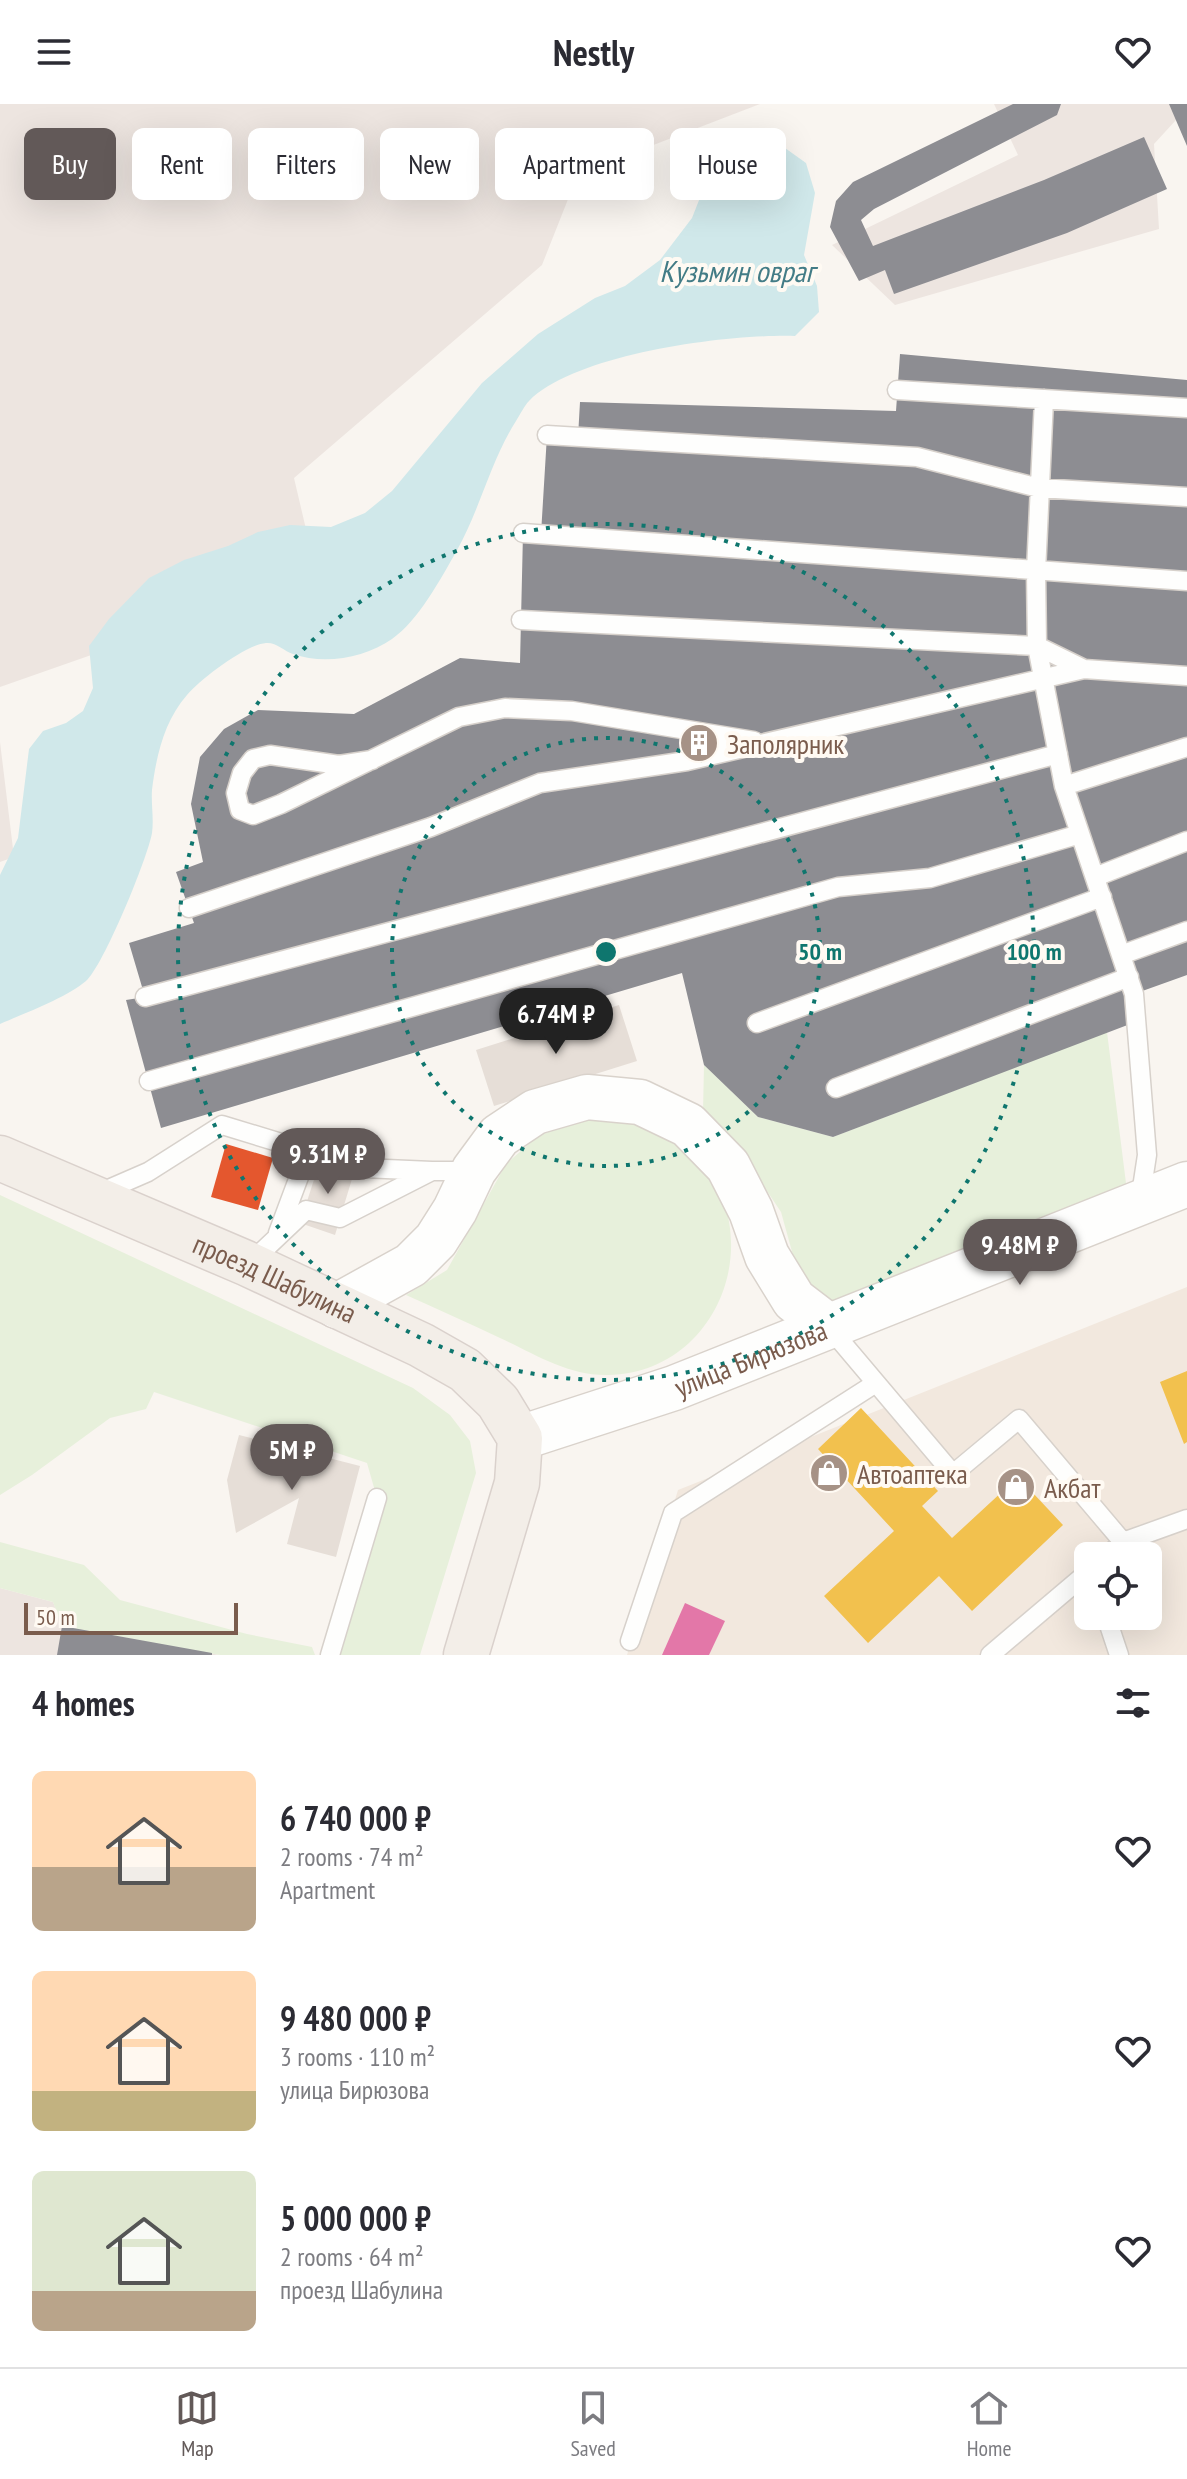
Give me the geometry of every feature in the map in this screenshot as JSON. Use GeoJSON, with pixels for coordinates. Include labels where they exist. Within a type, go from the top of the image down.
{"type":"FeatureCollection","features":[{"type":"Feature","properties":{"kind":"main road"},"geometry":{"type":"LineString","coordinates":[[337,1306],[411,1265],[436,1240],[455,1210],[453,1171],[535,1112],[587,1097],[640,1102],[688,1125],[728,1166],[751,1211],[767,1256],[794,1300],[828,1326]]}},
{"type":"Feature","properties":{"kind":"main road","name":"проезд Шабулина"},"geometry":{"type":"LineString","coordinates":[[0,1158],[91,1196],[262,1250],[337,1306],[421,1345],[465,1370],[498,1402],[520,1438]]}},
{"type":"Feature","properties":{"kind":"main road","name":"улица Бирюзова"},"geometry":{"type":"LineString","coordinates":[[520,1438],[674,1388],[1187,1184]]}},
{"type":"Feature","properties":{"kind":"main road"},"geometry":{"type":"LineString","coordinates":[[466,1655],[517,1483],[520,1438]]}},
{"type":"Feature","properties":{"kind":"lane"},"geometry":{"type":"LineString","coordinates":[[897,390],[1187,408]]}},
{"type":"Feature","properties":{"kind":"lane"},"geometry":{"type":"LineString","coordinates":[[1044,399],[1036,572],[1037,646],[1064,786],[1134,994],[1147,1155],[1140,1203]]}},
{"type":"Feature","properties":{"kind":"lane"},"geometry":{"type":"LineString","coordinates":[[547,435],[917,457],[1039,488],[1187,497]]}},
{"type":"Feature","properties":{"kind":"lane"},"geometry":{"type":"LineString","coordinates":[[523,533],[1187,581]]}},
{"type":"Feature","properties":{"kind":"lane"},"geometry":{"type":"LineString","coordinates":[[521,620],[1037,646],[1084,669]]}},
{"type":"Feature","properties":{"kind":"lane"},"geometry":{"type":"LineString","coordinates":[[189,908],[431,827],[540,783],[687,761],[1084,669],[1187,676]]}},
{"type":"Feature","properties":{"kind":"lane"},"geometry":{"type":"LineString","coordinates":[[372,760],[339,765],[270,755],[253,759],[242,773],[236,793],[240,810],[253,815],[281,804],[372,760],[459,717],[505,708],[572,711],[764,743]]}},
{"type":"Feature","properties":{"kind":"lane"},"geometry":{"type":"LineString","coordinates":[[1064,786],[1187,747]]}},
{"type":"Feature","properties":{"kind":"lane"},"geometry":{"type":"LineString","coordinates":[[145,997],[1058,754]]}},
{"type":"Feature","properties":{"kind":"lane"},"geometry":{"type":"LineString","coordinates":[[149,1081],[838,887],[930,878],[1080,834]]}},
{"type":"Feature","properties":{"kind":"lane"},"geometry":{"type":"LineString","coordinates":[[1095,877],[1187,841]]}},
{"type":"Feature","properties":{"kind":"lane"},"geometry":{"type":"LineString","coordinates":[[757,1023],[1102,897]]}},
{"type":"Feature","properties":{"kind":"lane"},"geometry":{"type":"LineString","coordinates":[[1121,955],[1187,931]]}},
{"type":"Feature","properties":{"kind":"lane"},"geometry":{"type":"LineString","coordinates":[[836,1088],[1129,977]]}},
{"type":"Feature","properties":{"kind":"lane"},"geometry":{"type":"LineString","coordinates":[[91,1196],[148,1172],[222,1125],[363,1168],[453,1171]]}},
{"type":"Feature","properties":{"kind":"lane"},"geometry":{"type":"LineString","coordinates":[[262,1250],[309,1150]]}},
{"type":"Feature","properties":{"kind":"lane"},"geometry":{"type":"LineString","coordinates":[[262,1250],[306,1210],[340,1218],[453,1171]]}},
{"type":"Feature","properties":{"kind":"lane"},"geometry":{"type":"LineString","coordinates":[[828,1326],[953,1474],[1019,1419],[1123,1542],[1187,1519]]}},
{"type":"Feature","properties":{"kind":"lane"},"geometry":{"type":"LineString","coordinates":[[630,1641],[673,1513],[876,1383]]}},
{"type":"Feature","properties":{"kind":"lane"},"geometry":{"type":"LineString","coordinates":[[330,1655],[377,1498]]}},
{"type":"Feature","properties":{"kind":"lane"},"geometry":{"type":"LineString","coordinates":[[990,1655],[1074,1584]]}},
{"type":"Feature","properties":{"kind":"lane"},"geometry":{"type":"LineString","coordinates":[[1111,1630],[1119,1655]]}},
{"type":"Feature","properties":{"kind":"shaded area"},"geometry":{"type":"Polygon","coordinates":[[[0,104],[760,104],[698,128],[670,128],[670,139],[654,145],[654,128],[495,128],[495,200],[568,200],[542,265],[294,478],[317,576],[0,687],[0,104]]]}},
{"type":"Feature","properties":{"kind":"shaded area"},"geometry":{"type":"Polygon","coordinates":[[[994,104],[1187,104],[1187,108],[1154,144],[1159,229],[895,305],[832,245],[1018,155],[994,104]]]}},
{"type":"Feature","properties":{"kind":"shaded area"},"geometry":{"type":"Polygon","coordinates":[[[0,742],[14,857],[0,862],[0,742]]]}},
{"type":"Feature","properties":{"kind":"shaded area"},"geometry":{"type":"Polygon","coordinates":[[[1187,1287],[1187,1655],[627,1655],[678,1490],[1187,1287]]]}},
{"type":"Feature","properties":{"kind":"shaded area"},"geometry":{"type":"Polygon","coordinates":[[[0,1588],[53,1602],[63,1626],[220,1655],[0,1655],[0,1588]]]}},
{"type":"Feature","properties":{"kind":"green space"},"geometry":{"type":"Polygon","coordinates":[[[1107,1032],[1131,1223],[832,1322],[796,1266],[781,1212],[753,1170],[703,1112],[704,1065],[758,1117],[833,1137],[1107,1032]]]}},
{"type":"Feature","properties":{"kind":"green space"},"geometry":{"type":"Polygon","coordinates":[[[619,1119],[669,1136],[695,1155],[718,1187],[729,1222],[730,1259],[722,1294],[705,1325],[680,1351],[647,1368],[608,1375],[579,1372],[552,1363],[406,1295],[447,1270],[506,1164],[538,1136],[577,1121],[619,1119]]]}},
{"type":"Feature","properties":{"kind":"green space"},"geometry":{"type":"Polygon","coordinates":[[[0,1195],[413,1388],[450,1415],[470,1441],[476,1473],[420,1655],[330,1655],[377,1498],[367,1463],[154,1392],[146,1409],[110,1418],[0,1495],[0,1195]]]}},
{"type":"Feature","properties":{"kind":"green space"},"geometry":{"type":"Polygon","coordinates":[[[0,1542],[84,1565],[120,1600],[247,1634],[312,1647],[315,1655],[220,1655],[62,1626],[53,1602],[0,1588],[0,1542]]]}},
{"type":"Feature","properties":{"kind":"water","name":"Кузьмин овраг"},"geometry":{"type":"Polygon","coordinates":[[[786,149],[806,163],[815,193],[804,255],[817,286],[819,312],[795,336],[732,339],[655,350],[581,370],[551,384],[524,408],[499,453],[456,552],[428,599],[402,631],[381,646],[344,658],[318,659],[293,654],[270,643],[257,645],[235,656],[202,680],[179,705],[167,728],[154,778],[153,828],[149,846],[124,911],[94,972],[68,993],[0,1024],[0,875],[18,838],[29,749],[43,731],[66,723],[83,711],[93,688],[89,646],[109,619],[149,578],[184,560],[228,546],[258,532],[290,525],[331,527],[365,513],[392,491],[482,383],[538,334],[595,298],[625,286],[660,260],[692,218],[699,200],[786,200],[786,149]]]}},
{"type":"Feature","properties":{"kind":"building: Homes"},"geometry":{"type":"Polygon","coordinates":[[[1187,1371],[1187,1442],[1184,1444],[1160,1382],[1187,1371]]]}},
{"type":"Feature","properties":{"kind":"building: Homes"},"geometry":{"type":"Polygon","coordinates":[[[861,1408],[938,1491],[922,1506],[952,1538],[1018,1477],[1063,1525],[972,1611],[939,1576],[868,1643],[824,1596],[894,1531],[818,1449],[861,1408]]]}},
{"type":"Feature","properties":{"kind":"building: Shops"},"geometry":{"type":"Polygon","coordinates":[[[226,1144],[273,1158],[258,1210],[211,1197],[226,1144]]]}},
{"type":"Feature","properties":{"kind":"building: Health"},"geometry":{"type":"Polygon","coordinates":[[[685,1603],[725,1621],[709,1655],[662,1655],[685,1603]]]}},
{"type":"Feature","properties":{"kind":"building: Industry"},"geometry":{"type":"Polygon","coordinates":[[[1013,104],[1061,104],[1057,115],[874,209],[861,220],[873,246],[1044,180],[1144,137],[1167,189],[1067,233],[894,294],[885,270],[859,281],[830,227],[836,201],[853,182],[1013,104]]]}},
{"type":"Feature","properties":{"kind":"building: Industry"},"geometry":{"type":"Polygon","coordinates":[[[1169,104],[1187,104],[1187,146],[1169,104]]]}},
{"type":"Feature","properties":{"kind":"building: Industry","name":"Заполярник"},"geometry":{"type":"Polygon","coordinates":[[[900,354],[1187,380],[1187,975],[1134,994],[1138,1021],[833,1137],[758,1117],[704,1065],[682,973],[161,1128],[126,1000],[145,997],[129,943],[194,923],[176,872],[203,862],[191,804],[200,757],[224,729],[258,710],[354,714],[460,658],[520,663],[523,533],[541,534],[547,435],[578,437],[580,402],[896,411],[900,354]]]}},
{"type":"Feature","properties":{"kind":"building: Industry"},"geometry":{"type":"Polygon","coordinates":[[[62,1626],[212,1653],[212,1655],[57,1655],[62,1626]]]}},
{"type":"Feature","properties":{"kind":"building: Other"},"geometry":{"type":"Polygon","coordinates":[[[619,1005],[637,1061],[494,1106],[476,1050],[619,1005]]]}},
{"type":"Feature","properties":{"kind":"building: Other"},"geometry":{"type":"Polygon","coordinates":[[[321,1158],[355,1169],[335,1235],[300,1223],[321,1158]]]}},
{"type":"Feature","properties":{"kind":"building: Other"},"geometry":{"type":"Polygon","coordinates":[[[239,1435],[360,1466],[336,1557],[287,1544],[299,1498],[236,1533],[227,1480],[239,1435]]]}},
{"type":"Feature","properties":{"kind":"place","name":"Заполярник"},"geometry":{"type":"Point","coordinates":[699,743]}},
{"type":"Feature","properties":{"kind":"place","name":"Автоаптека"},"geometry":{"type":"Point","coordinates":[829,1473]}},
{"type":"Feature","properties":{"kind":"place","name":"Акбат"},"geometry":{"type":"Point","coordinates":[1016,1487]}}]}
